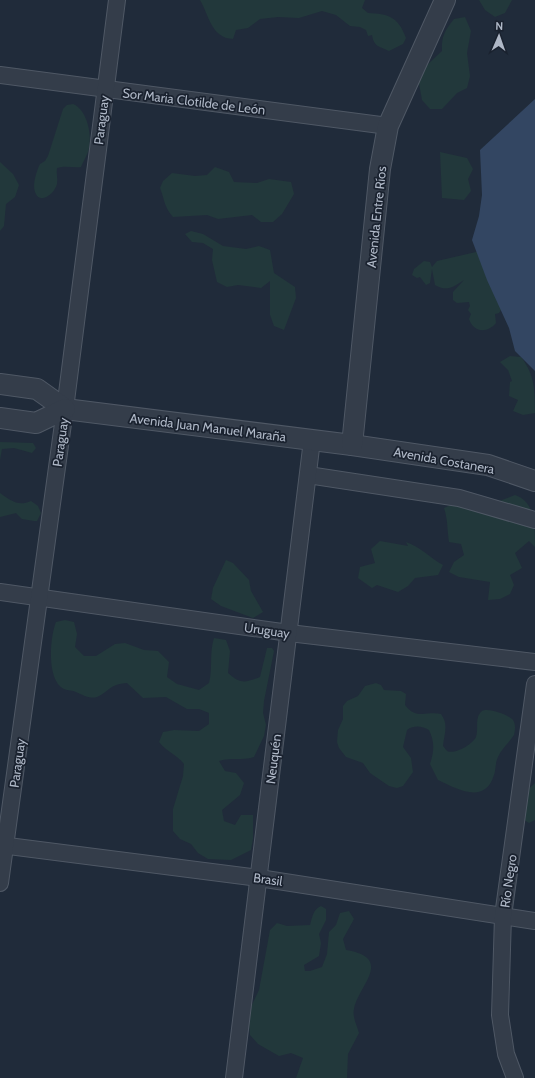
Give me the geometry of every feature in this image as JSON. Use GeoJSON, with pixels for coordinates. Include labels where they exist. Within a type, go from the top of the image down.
{"type":"FeatureCollection","features":[{"type":"Feature","properties":{"kind":"street","name":"Paraguay"},"geometry":{"type":"LineString","coordinates":[[0,883],[3,846],[65,409],[117,0]]}},
{"type":"Feature","properties":{"kind":"street","name":"Avenida Entre Ríos"},"geometry":{"type":"LineString","coordinates":[[352,445],[380,169],[388,126],[445,0]]}},
{"type":"Feature","properties":{"kind":"street","name":"Sor Maria Clotilde de León"},"geometry":{"type":"LineString","coordinates":[[0,74],[105,90],[388,126]]}},
{"type":"Feature","properties":{"kind":"street","name":"Avenida Juan Manuel Maraña"},"geometry":{"type":"LineString","coordinates":[[0,384],[37,389],[65,409],[352,445]]}},
{"type":"Feature","properties":{"kind":"street"},"geometry":{"type":"LineString","coordinates":[[0,418],[36,423],[65,409]]}},
{"type":"Feature","properties":{"kind":"street","name":"Neuquén"},"geometry":{"type":"LineString","coordinates":[[234,1078],[312,440]]}},
{"type":"Feature","properties":{"kind":"street","name":"Avenida Costanera"},"geometry":{"type":"LineString","coordinates":[[352,445],[488,465],[535,481]]}},
{"type":"Feature","properties":{"kind":"street"},"geometry":{"type":"LineString","coordinates":[[308,475],[459,498],[535,520]]}},
{"type":"Feature","properties":{"kind":"street","name":"Uruguay"},"geometry":{"type":"LineString","coordinates":[[0,592],[289,633],[535,662]]}},
{"type":"Feature","properties":{"kind":"street","name":"Río Negro"},"geometry":{"type":"LineString","coordinates":[[515,1078],[506,1054],[500,1015],[503,916],[535,684]]}},
{"type":"Feature","properties":{"kind":"street","name":"Brasil"},"geometry":{"type":"LineString","coordinates":[[3,846],[259,878],[535,921]]}},
{"type":"Feature","properties":{"kind":"green space"},"geometry":{"type":"Polygon","coordinates":[[[200,0],[365,0],[362,8],[368,13],[381,14],[392,18],[400,25],[406,38],[403,44],[389,51],[376,44],[372,35],[368,36],[366,30],[360,27],[350,26],[336,15],[322,11],[299,18],[278,17],[260,19],[248,28],[236,30],[233,39],[226,38],[215,30],[200,0]]]}},
{"type":"Feature","properties":{"kind":"green space"},"geometry":{"type":"Polygon","coordinates":[[[479,0],[512,0],[505,13],[495,17],[485,10],[479,0]]]}},
{"type":"Feature","properties":{"kind":"green space"},"geometry":{"type":"Polygon","coordinates":[[[465,17],[471,31],[467,53],[470,76],[467,88],[457,93],[442,109],[430,109],[422,100],[418,78],[424,68],[442,51],[443,38],[446,30],[454,19],[465,17]]]}},
{"type":"Feature","properties":{"kind":"green space"},"geometry":{"type":"Polygon","coordinates":[[[73,104],[78,107],[86,118],[90,139],[88,152],[81,167],[57,168],[56,188],[47,197],[40,198],[35,192],[34,181],[40,164],[45,161],[48,156],[63,109],[67,105],[73,104]]]}},
{"type":"Feature","properties":{"kind":"green space"},"geometry":{"type":"Polygon","coordinates":[[[440,152],[467,158],[473,169],[468,179],[471,191],[464,200],[442,198],[440,152]]]}},
{"type":"Feature","properties":{"kind":"green space"},"geometry":{"type":"Polygon","coordinates":[[[0,162],[13,174],[19,185],[15,197],[6,204],[4,226],[0,231],[0,162]]]}},
{"type":"Feature","properties":{"kind":"green space"},"geometry":{"type":"Polygon","coordinates":[[[215,167],[229,172],[234,182],[257,183],[269,179],[291,182],[294,194],[282,214],[273,222],[261,222],[252,215],[218,219],[207,215],[173,217],[166,207],[160,188],[163,181],[172,173],[195,176],[207,175],[215,167]]]}},
{"type":"Feature","properties":{"kind":"green space"},"geometry":{"type":"Polygon","coordinates":[[[191,231],[203,234],[223,246],[246,249],[259,246],[270,250],[274,273],[295,287],[296,298],[284,330],[274,326],[270,315],[270,281],[261,288],[238,285],[227,287],[217,282],[212,260],[213,249],[203,243],[192,242],[185,234],[191,231]]]}},
{"type":"Feature","properties":{"kind":"green space"},"geometry":{"type":"Polygon","coordinates":[[[480,252],[503,307],[499,313],[495,314],[496,323],[489,329],[485,330],[477,329],[471,323],[469,319],[471,314],[468,310],[470,306],[469,302],[457,303],[453,300],[453,292],[464,280],[453,287],[443,288],[435,285],[432,269],[430,283],[426,285],[420,277],[417,278],[412,275],[414,269],[424,261],[430,262],[432,267],[437,261],[480,252]]]}},
{"type":"Feature","properties":{"kind":"green space"},"geometry":{"type":"Polygon","coordinates":[[[510,356],[521,357],[529,370],[532,377],[534,390],[535,413],[523,415],[513,411],[518,400],[509,396],[510,382],[512,381],[508,370],[500,362],[510,356]]]}},
{"type":"Feature","properties":{"kind":"green space"},"geometry":{"type":"Polygon","coordinates":[[[0,442],[33,443],[36,448],[32,453],[14,448],[2,449],[0,460],[0,442]]]}},
{"type":"Feature","properties":{"kind":"green space"},"geometry":{"type":"Polygon","coordinates":[[[0,493],[14,502],[26,503],[31,501],[38,506],[41,513],[37,521],[22,519],[16,513],[0,517],[0,493]]]}},
{"type":"Feature","properties":{"kind":"green space"},"geometry":{"type":"Polygon","coordinates":[[[515,495],[522,498],[530,508],[534,522],[535,547],[529,541],[515,553],[522,568],[510,575],[514,585],[510,594],[500,599],[488,600],[490,582],[459,577],[449,572],[454,562],[464,555],[461,544],[449,542],[444,508],[455,503],[494,503],[515,495]]]}},
{"type":"Feature","properties":{"kind":"green space"},"geometry":{"type":"Polygon","coordinates":[[[380,541],[408,546],[406,542],[443,565],[438,575],[415,578],[408,586],[398,592],[377,585],[372,588],[358,578],[360,567],[375,563],[371,549],[380,541]]]}},
{"type":"Feature","properties":{"kind":"green space"},"geometry":{"type":"Polygon","coordinates":[[[226,560],[233,563],[249,580],[251,591],[263,612],[253,618],[221,606],[211,599],[213,588],[226,560]]]}},
{"type":"Feature","properties":{"kind":"green space"},"geometry":{"type":"Polygon","coordinates":[[[65,620],[74,622],[77,634],[75,647],[84,656],[96,656],[115,644],[125,643],[144,650],[158,651],[169,662],[167,677],[177,684],[199,690],[209,683],[214,638],[226,640],[230,651],[228,673],[239,681],[246,681],[260,677],[267,648],[272,648],[274,651],[264,701],[263,713],[266,725],[264,736],[254,757],[219,761],[225,771],[236,773],[244,783],[240,795],[222,810],[224,821],[235,825],[241,815],[253,815],[253,839],[251,850],[231,860],[208,859],[198,853],[191,844],[180,839],[173,831],[173,809],[183,776],[184,764],[159,742],[163,732],[174,730],[199,731],[209,724],[209,713],[199,709],[187,709],[166,697],[143,698],[127,683],[116,685],[97,697],[86,696],[75,691],[64,689],[58,684],[54,677],[51,647],[56,622],[65,620]]]}},
{"type":"Feature","properties":{"kind":"green space"},"geometry":{"type":"Polygon","coordinates":[[[376,683],[381,685],[384,690],[401,691],[406,694],[405,705],[413,712],[418,714],[441,714],[445,722],[443,746],[450,752],[468,746],[474,740],[477,734],[477,720],[482,711],[489,710],[498,712],[511,718],[515,725],[514,735],[498,757],[495,773],[490,784],[484,790],[470,792],[438,780],[430,764],[433,747],[431,734],[429,730],[421,727],[412,727],[407,730],[403,747],[411,758],[413,772],[403,786],[397,788],[389,786],[370,773],[363,763],[346,757],[339,748],[337,742],[338,730],[343,719],[343,706],[347,701],[358,696],[365,686],[376,683]]]}},
{"type":"Feature","properties":{"kind":"green space"},"geometry":{"type":"Polygon","coordinates":[[[535,783],[535,820],[529,823],[519,817],[522,795],[535,783]]]}},
{"type":"Feature","properties":{"kind":"green space"},"geometry":{"type":"Polygon","coordinates":[[[321,906],[326,909],[326,920],[319,934],[321,943],[319,956],[304,965],[305,971],[322,967],[327,954],[329,932],[336,925],[340,913],[349,911],[354,919],[343,939],[346,950],[361,954],[368,959],[371,966],[370,974],[354,1009],[354,1018],[359,1033],[348,1054],[347,1078],[296,1078],[303,1058],[291,1053],[279,1056],[258,1044],[250,1035],[249,1011],[259,990],[270,930],[277,923],[287,926],[310,925],[315,911],[321,906]]]}},
{"type":"Feature","properties":{"kind":"water"},"geometry":{"type":"Polygon","coordinates":[[[535,99],[535,371],[515,351],[509,328],[487,280],[472,240],[479,216],[482,195],[480,150],[535,99]]]}}]}
